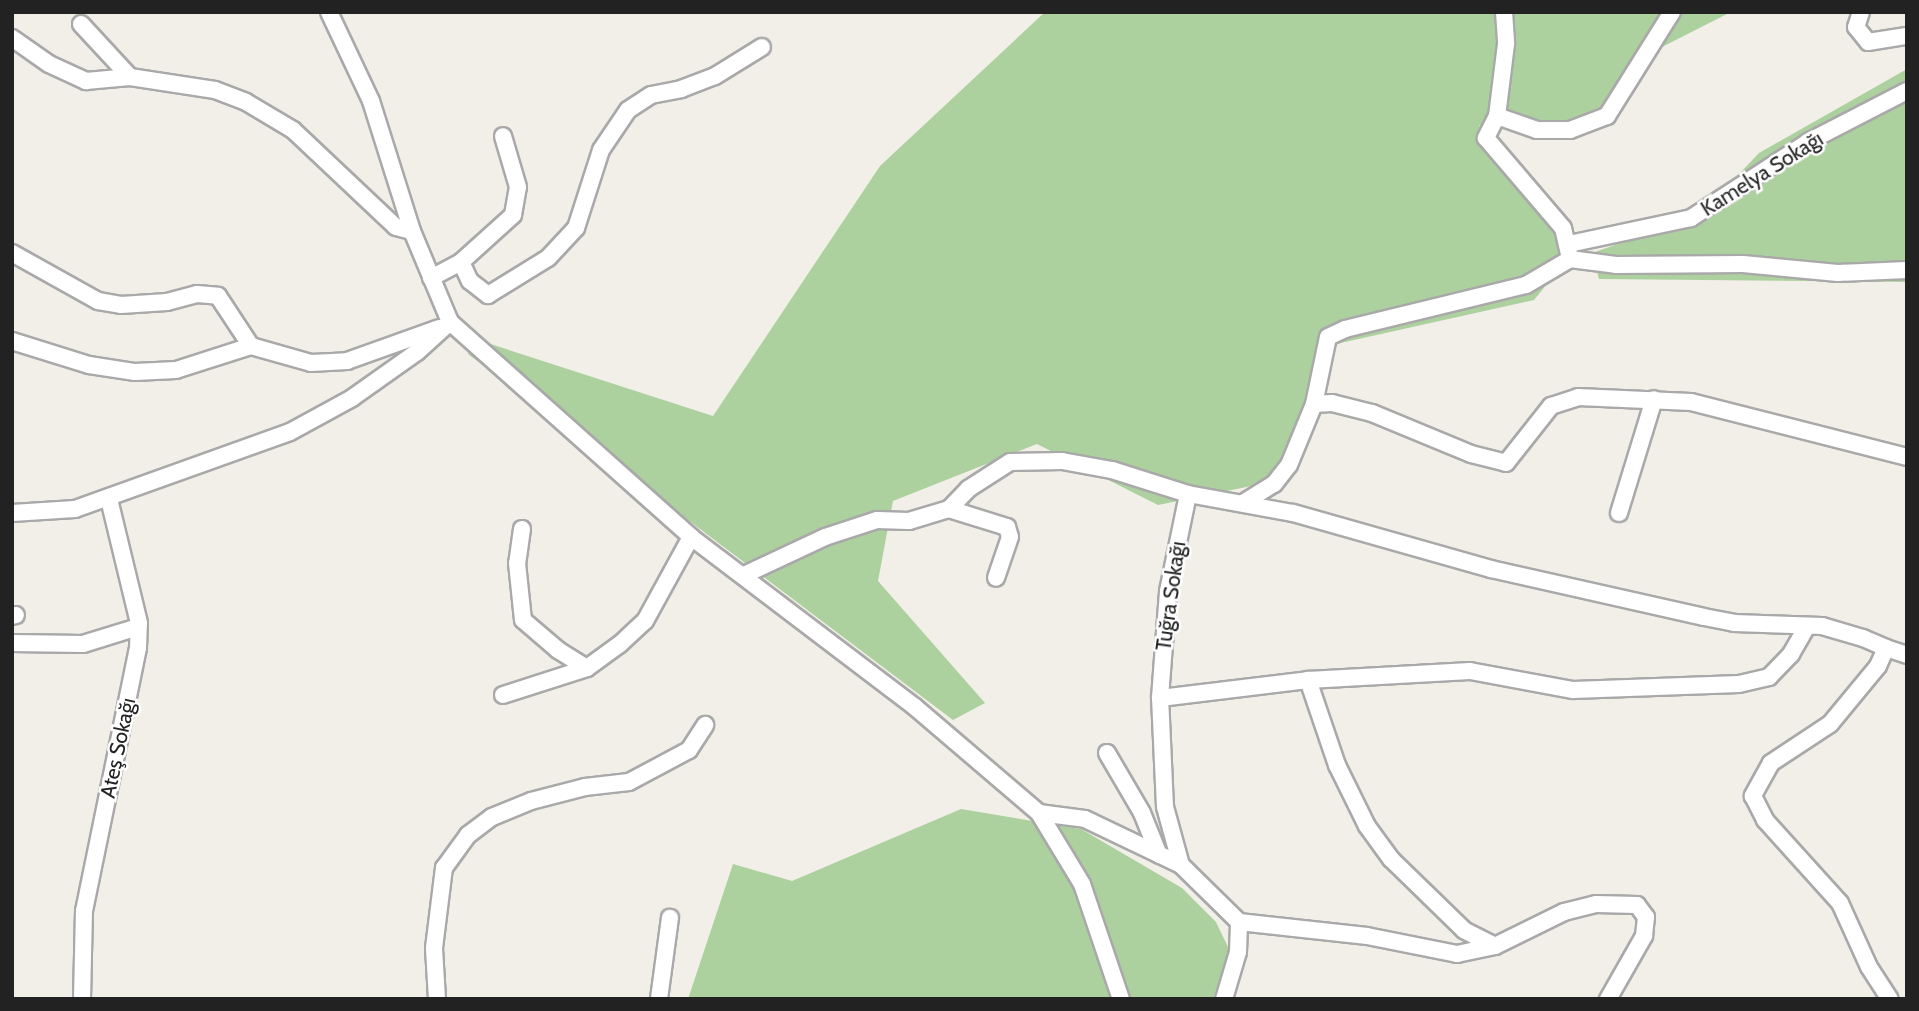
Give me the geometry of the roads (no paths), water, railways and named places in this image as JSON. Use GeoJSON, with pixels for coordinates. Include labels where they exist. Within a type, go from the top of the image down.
{"type":"FeatureCollection","features":[{"type":"Feature","properties":{"kind":"street"},"geometry":{"type":"LineString","coordinates":[[329,12],[371,101],[412,231],[431,278],[444,325],[691,537],[915,708],[1039,813],[1082,884],[1121,999]]}},
{"type":"Feature","properties":{"kind":"street"},"geometry":{"type":"LineString","coordinates":[[1504,12],[1506,44],[1497,116],[1486,138],[1488,144],[1558,222],[1569,252],[1616,265],[1743,264],[1838,273],[1907,270]]}},
{"type":"Feature","properties":{"kind":"street"},"geometry":{"type":"LineString","coordinates":[[1497,116],[1537,130],[1570,130],[1607,116],[1672,12]]}},
{"type":"Feature","properties":{"kind":"street"},"geometry":{"type":"LineString","coordinates":[[1860,12],[1856,27],[1868,42],[1907,36]]}},
{"type":"Feature","properties":{"kind":"street"},"geometry":{"type":"LineString","coordinates":[[81,24],[130,77]]}},
{"type":"Feature","properties":{"kind":"street"},"geometry":{"type":"LineString","coordinates":[[12,38],[49,64],[86,81],[130,77],[215,90],[246,102],[293,130],[396,227],[412,231]]}},
{"type":"Feature","properties":{"kind":"street"},"geometry":{"type":"LineString","coordinates":[[461,262],[470,281],[488,295],[548,258],[576,228],[601,150],[628,110],[651,95],[698,84],[762,47]]}},
{"type":"Feature","properties":{"kind":"street","name":"Kamelya Sokağı"},"geometry":{"type":"LineString","coordinates":[[1314,404],[1328,337],[1454,299],[1525,285],[1569,252],[1691,218],[1808,142],[1907,91]]}},
{"type":"Feature","properties":{"kind":"street"},"geometry":{"type":"LineString","coordinates":[[431,278],[461,262],[496,234],[517,206],[517,187],[503,135]]}},
{"type":"Feature","properties":{"kind":"street"},"geometry":{"type":"LineString","coordinates":[[12,253],[97,301],[121,305],[167,302],[197,294],[218,296],[251,346]]}},
{"type":"Feature","properties":{"kind":"street"},"geometry":{"type":"LineString","coordinates":[[12,341],[89,365],[135,372],[176,370],[251,346],[292,359],[329,363],[368,356],[415,334],[444,325]]}},
{"type":"Feature","properties":{"kind":"street"},"geometry":{"type":"LineString","coordinates":[[12,513],[75,509],[109,499],[311,422],[416,352],[444,325]]}},
{"type":"Feature","properties":{"kind":"street"},"geometry":{"type":"LineString","coordinates":[[1243,503],[1274,484],[1289,465],[1314,404],[1332,403],[1372,413],[1471,454],[1506,463],[1551,406],[1578,397],[1691,402],[1907,457]]}},
{"type":"Feature","properties":{"kind":"street"},"geometry":{"type":"LineString","coordinates":[[1619,513],[1654,399]]}},
{"type":"Feature","properties":{"kind":"street"},"geometry":{"type":"LineString","coordinates":[[744,575],[825,537],[877,520],[909,521],[949,509],[994,471],[1022,462],[1087,465],[1188,494],[1243,503],[1491,569],[1734,623],[1822,626],[1907,655]]}},
{"type":"Feature","properties":{"kind":"street","name":"Tuğra Sokağı"},"geometry":{"type":"LineString","coordinates":[[1181,865],[1165,807],[1160,698],[1168,591],[1188,494]]}},
{"type":"Feature","properties":{"kind":"street","name":"Ateş Sokağı"},"geometry":{"type":"LineString","coordinates":[[82,999],[84,911],[128,706],[138,627],[109,499]]}},
{"type":"Feature","properties":{"kind":"street"},"geometry":{"type":"LineString","coordinates":[[949,509],[1007,527],[1010,537],[996,578]]}},
{"type":"Feature","properties":{"kind":"street"},"geometry":{"type":"LineString","coordinates":[[523,529],[517,563],[523,620],[558,650],[587,667]]}},
{"type":"Feature","properties":{"kind":"street"},"geometry":{"type":"LineString","coordinates":[[503,695],[587,667],[645,621],[691,537]]}},
{"type":"Feature","properties":{"kind":"street"},"geometry":{"type":"LineString","coordinates":[[1160,698],[1308,680],[1470,671],[1573,690],[1739,684],[1769,677],[1791,653],[1807,626]]}},
{"type":"Feature","properties":{"kind":"street"},"geometry":{"type":"LineString","coordinates":[[12,643],[83,644],[138,627]]}},
{"type":"Feature","properties":{"kind":"street"},"geometry":{"type":"LineString","coordinates":[[1886,648],[1878,666],[1830,724],[1771,763],[1754,796],[1758,811],[1840,903],[1869,967],[1890,999]]}},
{"type":"Feature","properties":{"kind":"street"},"geometry":{"type":"LineString","coordinates":[[1308,680],[1337,765],[1367,826],[1391,859],[1464,930],[1495,946]]}},
{"type":"Feature","properties":{"kind":"street"},"geometry":{"type":"LineString","coordinates":[[437,999],[434,948],[444,868],[468,835],[492,817],[531,801],[585,787],[629,782],[689,750],[705,725]]}},
{"type":"Feature","properties":{"kind":"street"},"geometry":{"type":"LineString","coordinates":[[1107,753],[1142,813],[1159,855]]}},
{"type":"Feature","properties":{"kind":"street"},"geometry":{"type":"LineString","coordinates":[[1039,813],[1085,819],[1181,865],[1239,922],[1367,936],[1457,954],[1495,946],[1564,912],[1596,904],[1637,905],[1646,917],[1644,936],[1608,999]]}},
{"type":"Feature","properties":{"kind":"street"},"geometry":{"type":"LineString","coordinates":[[659,999],[670,918]]}},
{"type":"Feature","properties":{"kind":"street"},"geometry":{"type":"LineString","coordinates":[[1224,999],[1238,952],[1239,922]]}}]}
